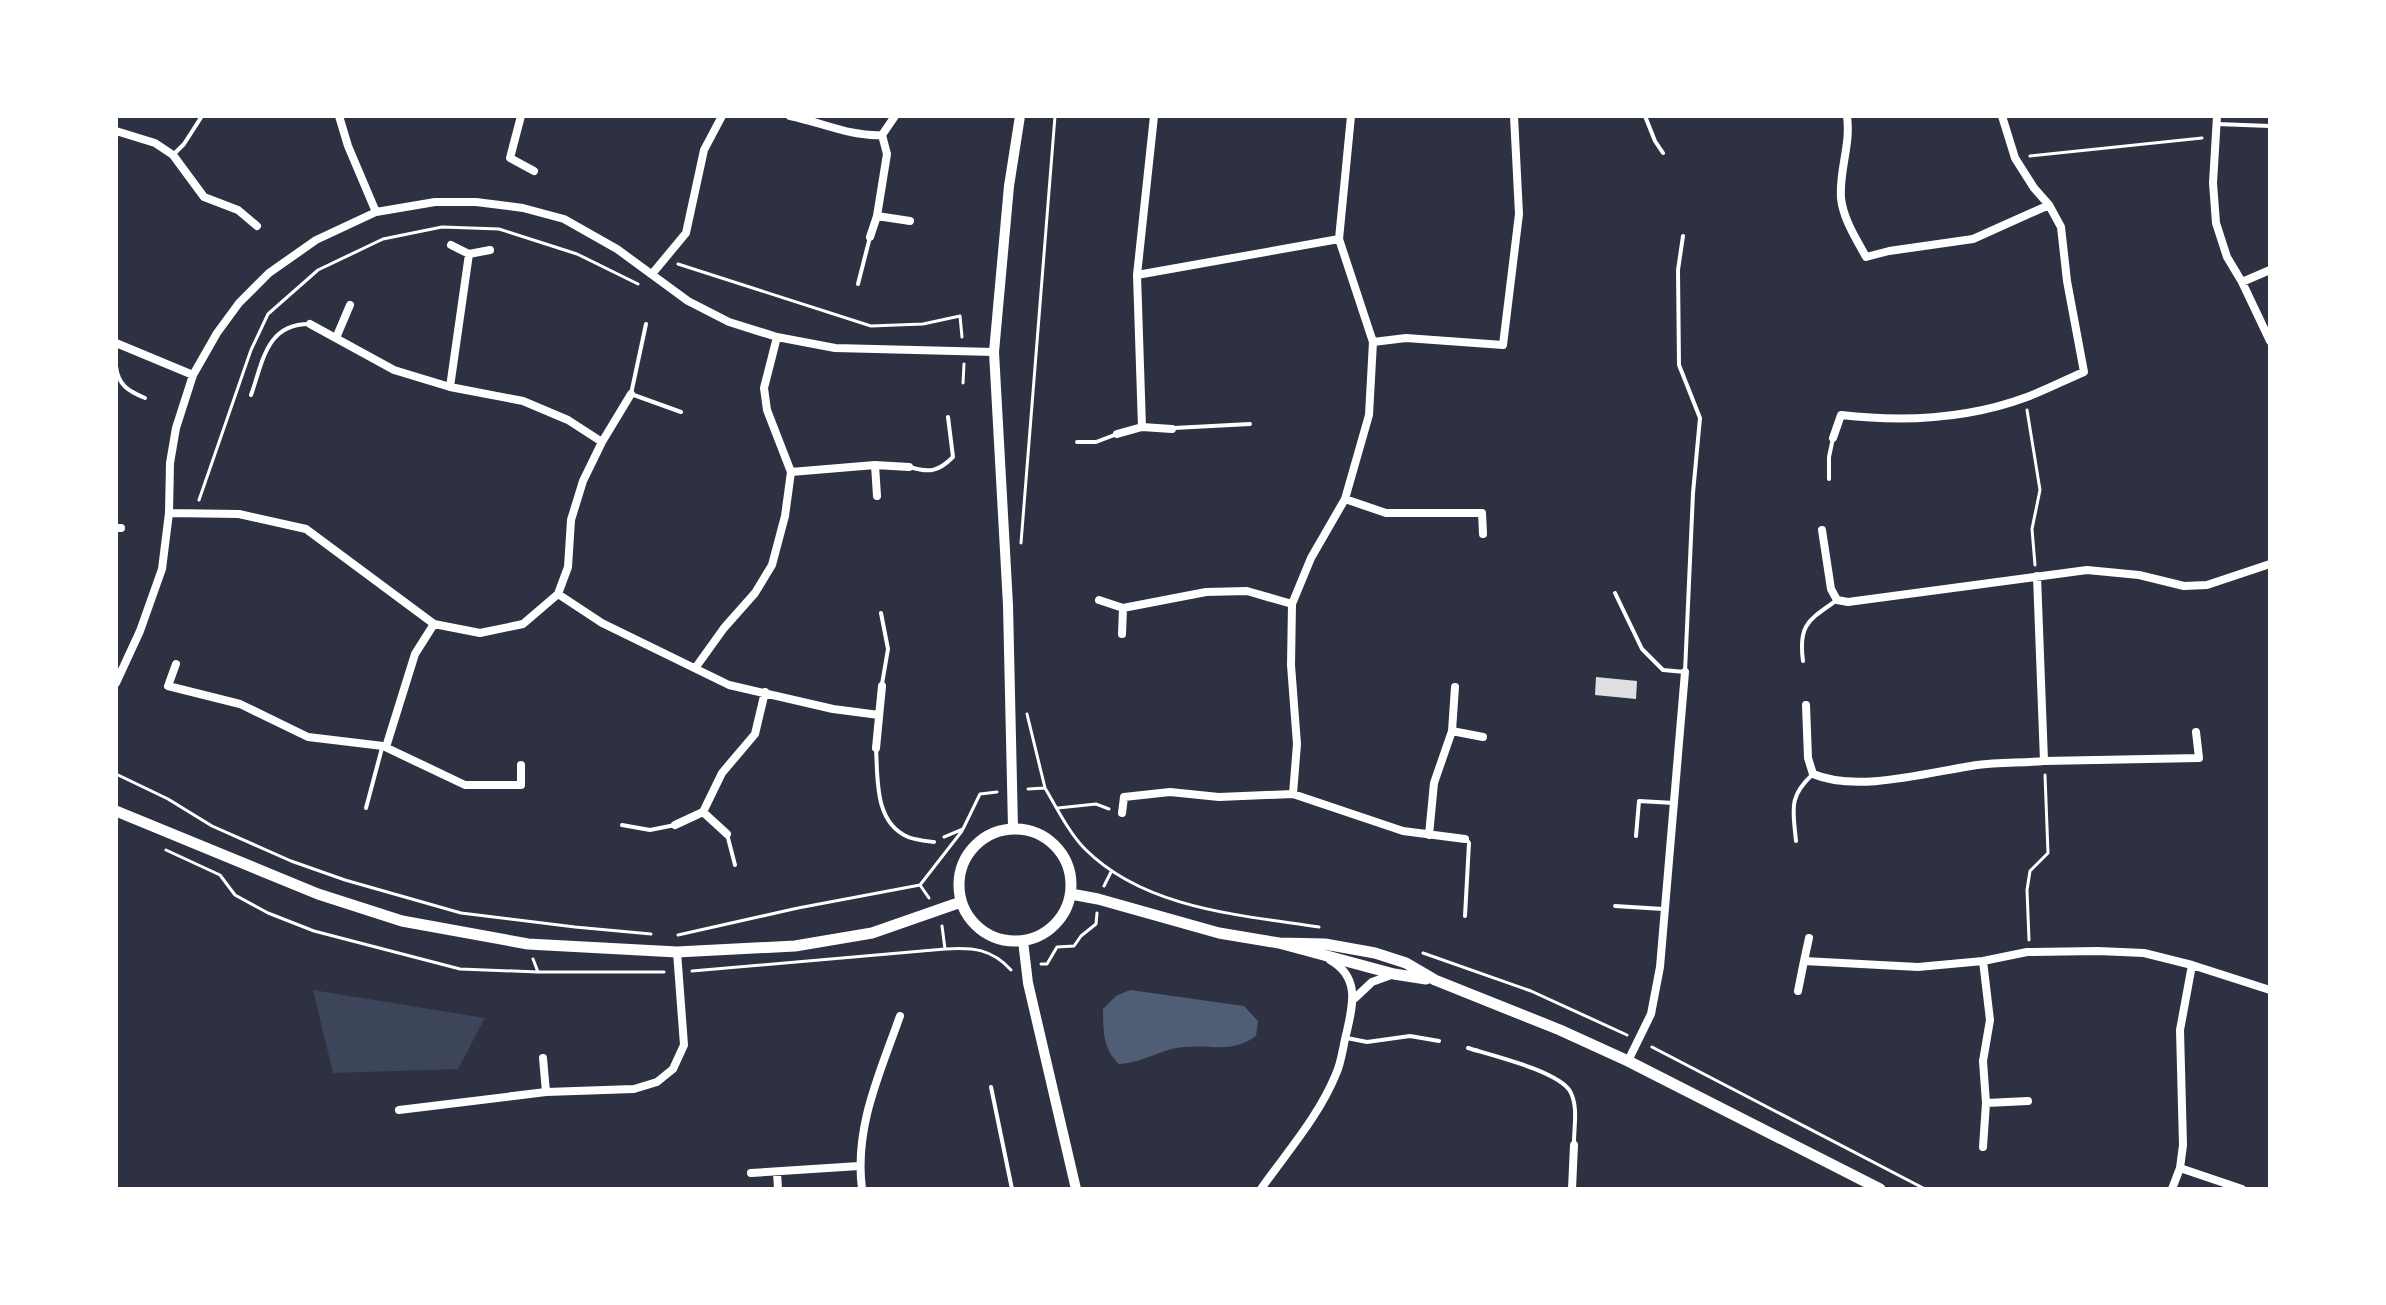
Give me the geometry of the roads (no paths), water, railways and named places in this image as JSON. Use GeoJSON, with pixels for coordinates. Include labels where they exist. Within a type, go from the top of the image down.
{"type":"FeatureCollection","features":[{"type":"Feature","properties":{"kind":"main road"},"geometry":{"type":"LineString","coordinates":[[116,811],[318,894],[402,921],[528,944],[677,952],[795,946],[872,933],[961,902]]}},
{"type":"Feature","properties":{"kind":"main road"},"geometry":{"type":"LineString","coordinates":[[1013,828],[1033,831],[1051,841],[1064,855],[1071,874],[1071,894],[1066,911],[1055,925],[1040,936],[1023,941],[1003,940],[985,933],[970,920],[961,902],[959,881],[964,861],[976,844],[993,833],[1013,828]]}},
{"type":"Feature","properties":{"kind":"main road"},"geometry":{"type":"LineString","coordinates":[[1071,894],[1219,933],[1279,943],[1394,974],[1435,980]]}},
{"type":"Feature","properties":{"kind":"main road"},"geometry":{"type":"LineString","coordinates":[[1279,943],[1325,944],[1375,953],[1406,963],[1435,980],[1628,1061],[1880,1189]]}},
{"type":"Feature","properties":{"kind":"street"},"geometry":{"type":"LineString","coordinates":[[339,116],[376,212]]}},
{"type":"Feature","properties":{"kind":"street"},"geometry":{"type":"LineString","coordinates":[[521,116],[510,158],[534,171]]}},
{"type":"Feature","properties":{"kind":"street"},"geometry":{"type":"LineString","coordinates":[[652,274],[686,233],[704,150],[722,116]]}},
{"type":"Feature","properties":{"kind":"street"},"geometry":{"type":"LineString","coordinates":[[790,116],[864,136],[882,135]]}},
{"type":"Feature","properties":{"kind":"street"},"geometry":{"type":"LineString","coordinates":[[870,237],[877,216],[887,154],[882,135],[895,116]]}},
{"type":"Feature","properties":{"kind":"street"},"geometry":{"type":"LineString","coordinates":[[1013,828],[1008,605],[994,352],[1009,186],[1020,116]]}},
{"type":"Feature","properties":{"kind":"street"},"geometry":{"type":"LineString","coordinates":[[1142,427],[1137,275],[1154,116]]}},
{"type":"Feature","properties":{"kind":"street"},"geometry":{"type":"LineString","coordinates":[[1293,794],[1297,744],[1291,665],[1292,604],[1311,558],[1345,499],[1369,415],[1373,342],[1339,239],[1351,116]]}},
{"type":"Feature","properties":{"kind":"street"},"geometry":{"type":"LineString","coordinates":[[1373,342],[1406,338],[1503,345],[1519,214],[1514,116]]}},
{"type":"Feature","properties":{"kind":"street"},"geometry":{"type":"LineString","coordinates":[[1847,116],[1850,135],[1843,166],[1841,200],[1848,222],[1866,257],[1973,239],[2049,205]]}},
{"type":"Feature","properties":{"kind":"street"},"geometry":{"type":"LineString","coordinates":[[1833,438],[1841,415],[1881,419],[1930,418],[2026,398],[2084,372],[2071,306],[2061,227],[2015,158],[2002,116]]}},
{"type":"Feature","properties":{"kind":"street"},"geometry":{"type":"LineString","coordinates":[[2217,120],[2213,183],[2216,223],[2227,257],[2270,341]]}},
{"type":"Feature","properties":{"kind":"street"},"geometry":{"type":"LineString","coordinates":[[116,131],[155,143],[173,155],[204,197],[238,210],[257,226]]}},
{"type":"Feature","properties":{"kind":"street"},"geometry":{"type":"LineString","coordinates":[[116,683],[140,631],[162,569],[169,513],[170,463],[176,428],[193,375],[239,303],[269,273],[316,240],[376,212],[435,202],[476,202],[523,208],[564,219],[617,249],[688,301],[729,322],[777,337],[835,348],[994,352]]}},
{"type":"Feature","properties":{"kind":"street"},"geometry":{"type":"LineString","coordinates":[[877,216],[910,221]]}},
{"type":"Feature","properties":{"kind":"street"},"geometry":{"type":"LineString","coordinates":[[1137,275],[1339,239]]}},
{"type":"Feature","properties":{"kind":"street"},"geometry":{"type":"LineString","coordinates":[[451,245],[469,254],[490,250]]}},
{"type":"Feature","properties":{"kind":"street"},"geometry":{"type":"LineString","coordinates":[[450,387],[469,254]]}},
{"type":"Feature","properties":{"kind":"street"},"geometry":{"type":"LineString","coordinates":[[2242,282],[2270,270]]}},
{"type":"Feature","properties":{"kind":"street"},"geometry":{"type":"LineString","coordinates":[[336,338],[350,305]]}},
{"type":"Feature","properties":{"kind":"street"},"geometry":{"type":"LineString","coordinates":[[310,324],[394,370],[450,387],[523,401],[568,420],[602,442]]}},
{"type":"Feature","properties":{"kind":"street"},"geometry":{"type":"LineString","coordinates":[[696,667],[724,628],[755,593],[772,565],[785,516],[791,472],[767,410],[764,388],[777,337]]}},
{"type":"Feature","properties":{"kind":"street"},"geometry":{"type":"LineString","coordinates":[[118,344],[193,375]]}},
{"type":"Feature","properties":{"kind":"street"},"geometry":{"type":"LineString","coordinates":[[169,513],[239,514],[306,529],[434,624],[480,633],[523,624],[558,594],[568,567],[571,520],[583,481],[631,394]]}},
{"type":"Feature","properties":{"kind":"street"},"geometry":{"type":"LineString","coordinates":[[1117,434],[1142,427],[1172,429]]}},
{"type":"Feature","properties":{"kind":"street"},"geometry":{"type":"LineString","coordinates":[[791,472],[875,465],[909,467]]}},
{"type":"Feature","properties":{"kind":"street"},"geometry":{"type":"LineString","coordinates":[[875,465],[877,496]]}},
{"type":"Feature","properties":{"kind":"street"},"geometry":{"type":"LineString","coordinates":[[1345,499],[1386,513],[1482,513],[1483,534]]}},
{"type":"Feature","properties":{"kind":"street"},"geometry":{"type":"LineString","coordinates":[[1822,530],[1831,589],[1837,600],[1848,602],[2087,570],[2139,575],[2184,586],[2207,585],[2270,564]]}},
{"type":"Feature","properties":{"kind":"street"},"geometry":{"type":"LineString","coordinates":[[2037,576],[2044,761]]}},
{"type":"Feature","properties":{"kind":"street"},"geometry":{"type":"LineString","coordinates":[[1099,600],[1123,608],[1206,592],[1247,591],[1292,604]]}},
{"type":"Feature","properties":{"kind":"street"},"geometry":{"type":"LineString","coordinates":[[558,594],[602,623],[729,685],[833,709],[879,715]]}},
{"type":"Feature","properties":{"kind":"street"},"geometry":{"type":"LineString","coordinates":[[1122,634],[1123,608]]}},
{"type":"Feature","properties":{"kind":"street"},"geometry":{"type":"LineString","coordinates":[[385,747],[415,654],[434,624]]}},
{"type":"Feature","properties":{"kind":"street"},"geometry":{"type":"LineString","coordinates":[[176,664],[168,686],[240,704],[308,737],[385,747],[465,785],[521,785],[521,765]]}},
{"type":"Feature","properties":{"kind":"street"},"geometry":{"type":"LineString","coordinates":[[1628,1061],[1651,1014],[1660,967],[1685,672]]}},
{"type":"Feature","properties":{"kind":"street"},"geometry":{"type":"LineString","coordinates":[[876,748],[882,686]]}},
{"type":"Feature","properties":{"kind":"street"},"geometry":{"type":"LineString","coordinates":[[1429,835],[1434,783],[1452,731],[1455,687]]}},
{"type":"Feature","properties":{"kind":"street"},"geometry":{"type":"LineString","coordinates":[[675,825],[703,812],[722,773],[755,734],[765,692]]}},
{"type":"Feature","properties":{"kind":"street"},"geometry":{"type":"LineString","coordinates":[[1806,705],[1808,758],[1813,774],[1827,780],[1868,782],[1981,765],[2044,761],[2199,758],[2196,732]]}},
{"type":"Feature","properties":{"kind":"street"},"geometry":{"type":"LineString","coordinates":[[1452,731],[1483,737]]}},
{"type":"Feature","properties":{"kind":"street"},"geometry":{"type":"LineString","coordinates":[[1122,813],[1124,797],[1155,793],[1219,797],[1293,794],[1403,831],[1465,839]]}},
{"type":"Feature","properties":{"kind":"street"},"geometry":{"type":"LineString","coordinates":[[703,812],[727,834]]}},
{"type":"Feature","properties":{"kind":"street"},"geometry":{"type":"LineString","coordinates":[[1798,991],[1809,938]]}},
{"type":"Feature","properties":{"kind":"street"},"geometry":{"type":"LineString","coordinates":[[1023,941],[1028,983],[1076,1189]]}},
{"type":"Feature","properties":{"kind":"street"},"geometry":{"type":"LineString","coordinates":[[399,1110],[546,1092],[634,1089],[657,1082],[673,1069],[684,1045],[677,952]]}},
{"type":"Feature","properties":{"kind":"street"},"geometry":{"type":"LineString","coordinates":[[1804,961],[1918,967],[1983,961],[2027,952],[2144,953],[2270,990]]}},
{"type":"Feature","properties":{"kind":"street"},"geometry":{"type":"LineString","coordinates":[[1261,1189],[1324,1099],[1338,1071],[1355,998],[1349,978],[1339,965],[1323,956]]}},
{"type":"Feature","properties":{"kind":"street"},"geometry":{"type":"LineString","coordinates":[[1983,961],[1990,1020],[1983,1061],[1986,1103],[1983,1147]]}},
{"type":"Feature","properties":{"kind":"street"},"geometry":{"type":"LineString","coordinates":[[2172,1189],[2180,1168],[2183,1145],[2180,1030],[2192,965]]}},
{"type":"Feature","properties":{"kind":"street"},"geometry":{"type":"LineString","coordinates":[[1355,998],[1372,982],[1394,974]]}},
{"type":"Feature","properties":{"kind":"street"},"geometry":{"type":"LineString","coordinates":[[862,1189],[859,1166],[868,1107],[900,1016]]}},
{"type":"Feature","properties":{"kind":"street"},"geometry":{"type":"LineString","coordinates":[[543,1058],[546,1092]]}},
{"type":"Feature","properties":{"kind":"street"},"geometry":{"type":"LineString","coordinates":[[1986,1103],[2028,1101]]}},
{"type":"Feature","properties":{"kind":"street"},"geometry":{"type":"LineString","coordinates":[[1572,1189],[1574,1145]]}},
{"type":"Feature","properties":{"kind":"street"},"geometry":{"type":"LineString","coordinates":[[751,1173],[859,1166]]}},
{"type":"Feature","properties":{"kind":"street"},"geometry":{"type":"LineString","coordinates":[[2180,1168],[2242,1189]]}},
{"type":"Feature","properties":{"kind":"street"},"geometry":{"type":"LineString","coordinates":[[777,1172],[778,1189]]}},
{"type":"Feature","properties":{"kind":"lane"},"geometry":{"type":"LineString","coordinates":[[173,155],[202,116]]}},
{"type":"Feature","properties":{"kind":"lane"},"geometry":{"type":"LineString","coordinates":[[1645,116],[1663,153]]}},
{"type":"Feature","properties":{"kind":"lane"},"geometry":{"type":"LineString","coordinates":[[2217,120],[2270,126]]}},
{"type":"Feature","properties":{"kind":"lane"},"geometry":{"type":"LineString","coordinates":[[1615,593],[1642,649],[1663,670],[1685,672],[1693,493],[1700,418],[1679,365],[1678,270],[1683,236]]}},
{"type":"Feature","properties":{"kind":"lane"},"geometry":{"type":"LineString","coordinates":[[858,284],[870,237]]}},
{"type":"Feature","properties":{"kind":"lane"},"geometry":{"type":"LineString","coordinates":[[251,395],[270,342],[280,331],[293,324],[310,324]]}},
{"type":"Feature","properties":{"kind":"lane"},"geometry":{"type":"LineString","coordinates":[[646,324],[631,394],[681,412]]}},
{"type":"Feature","properties":{"kind":"lane"},"geometry":{"type":"LineString","coordinates":[[116,356],[118,344]]}},
{"type":"Feature","properties":{"kind":"lane"},"geometry":{"type":"LineString","coordinates":[[116,366],[117,376],[127,391],[145,398]]}},
{"type":"Feature","properties":{"kind":"lane"},"geometry":{"type":"LineString","coordinates":[[909,467],[928,472],[942,468],[953,457],[948,417]]}},
{"type":"Feature","properties":{"kind":"lane"},"geometry":{"type":"LineString","coordinates":[[1172,429],[1250,424]]}},
{"type":"Feature","properties":{"kind":"lane"},"geometry":{"type":"LineString","coordinates":[[1077,442],[1096,442],[1117,434]]}},
{"type":"Feature","properties":{"kind":"lane"},"geometry":{"type":"LineString","coordinates":[[1829,479],[1833,438]]}},
{"type":"Feature","properties":{"kind":"lane"},"geometry":{"type":"LineString","coordinates":[[1803,661],[1800,644],[1802,629],[1837,600]]}},
{"type":"Feature","properties":{"kind":"lane"},"geometry":{"type":"LineString","coordinates":[[881,613],[888,649],[882,686]]}},
{"type":"Feature","properties":{"kind":"lane"},"geometry":{"type":"LineString","coordinates":[[366,808],[385,747]]}},
{"type":"Feature","properties":{"kind":"lane"},"geometry":{"type":"LineString","coordinates":[[876,748],[879,801],[890,823],[907,837],[934,842]]}},
{"type":"Feature","properties":{"kind":"lane"},"geometry":{"type":"LineString","coordinates":[[1796,841],[1795,792],[1813,774]]}},
{"type":"Feature","properties":{"kind":"lane"},"geometry":{"type":"LineString","coordinates":[[1636,836],[1639,801],[1674,803]]}},
{"type":"Feature","properties":{"kind":"lane"},"geometry":{"type":"LineString","coordinates":[[622,825],[650,830],[675,825]]}},
{"type":"Feature","properties":{"kind":"lane"},"geometry":{"type":"LineString","coordinates":[[727,834],[735,865]]}},
{"type":"Feature","properties":{"kind":"lane"},"geometry":{"type":"LineString","coordinates":[[1465,839],[1469,843],[1465,916]]}},
{"type":"Feature","properties":{"kind":"lane"},"geometry":{"type":"LineString","coordinates":[[1615,906],[1665,909]]}},
{"type":"Feature","properties":{"kind":"lane"},"geometry":{"type":"LineString","coordinates":[[1345,1037],[1367,1042],[1410,1036],[1439,1041]]}},
{"type":"Feature","properties":{"kind":"lane"},"geometry":{"type":"LineString","coordinates":[[1468,1048],[1553,1076],[1570,1089],[1575,1107],[1574,1145]]}},
{"type":"Feature","properties":{"kind":"lane"},"geometry":{"type":"LineString","coordinates":[[991,1087],[1012,1189]]}}]}
